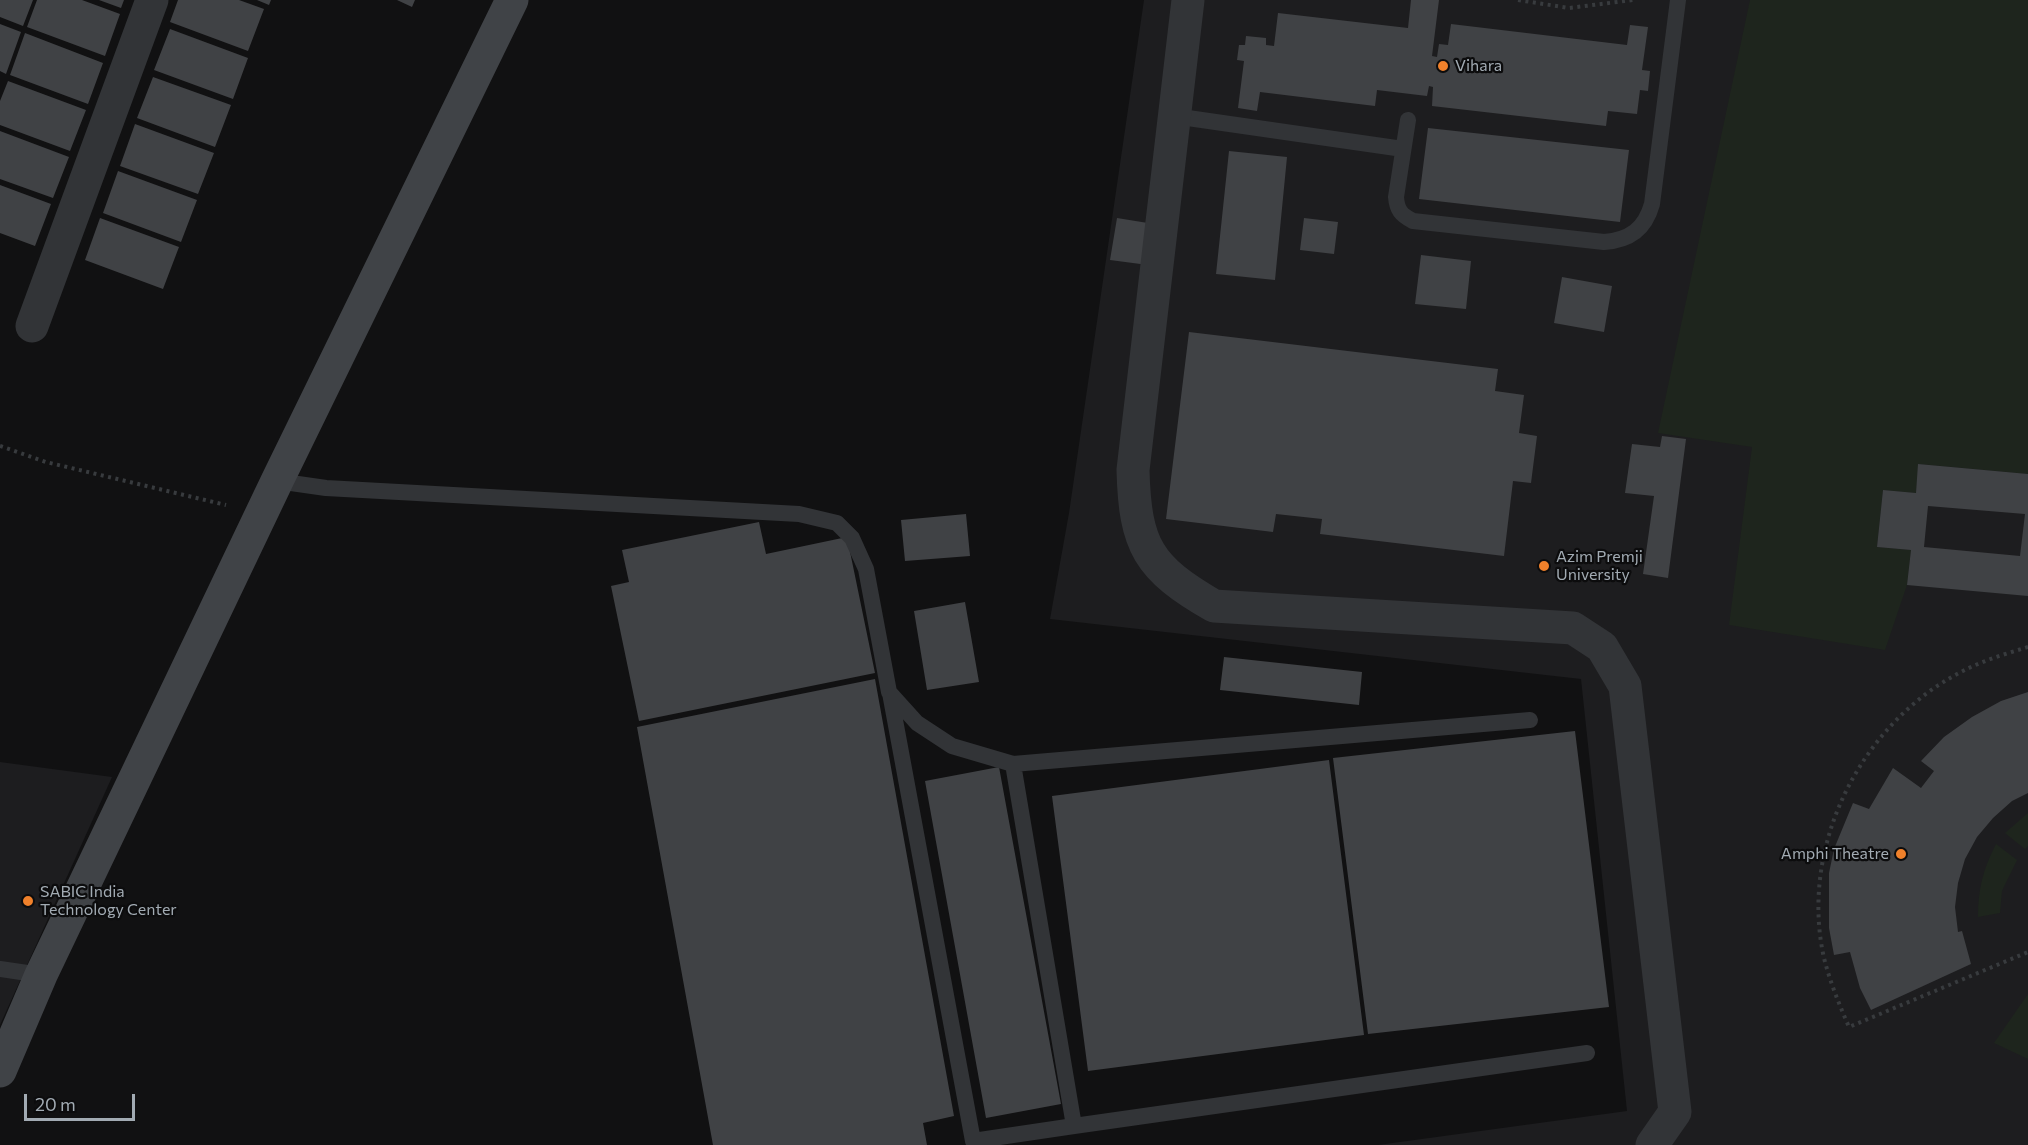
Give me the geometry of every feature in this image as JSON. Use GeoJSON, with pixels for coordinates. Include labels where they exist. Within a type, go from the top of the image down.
{"type":"FeatureCollection","features":[{"type":"Feature","properties":{"kind":"street"},"geometry":{"type":"LineString","coordinates":[[32,326],[152,0]]}},
{"type":"Feature","properties":{"kind":"street"},"geometry":{"type":"LineString","coordinates":[[0,1071],[41,975],[277,481],[512,0]]}},
{"type":"Feature","properties":{"kind":"street"},"geometry":{"type":"LineString","coordinates":[[1188,0],[1133,470],[1134,514],[1142,538],[1158,565],[1180,586],[1214,606],[1573,628],[1602,647],[1625,686],[1675,1112],[1660,1141]]}},
{"type":"Feature","properties":{"kind":"lane"},"geometry":{"type":"LineString","coordinates":[[1408,120],[1396,197],[1397,208],[1404,216],[1413,220],[1604,242],[1630,236],[1641,228],[1652,204],[1678,0]]}},
{"type":"Feature","properties":{"kind":"lane"},"geometry":{"type":"LineString","coordinates":[[1174,116],[1403,149]]}},
{"type":"Feature","properties":{"kind":"lane"},"geometry":{"type":"LineString","coordinates":[[277,481],[326,488],[799,513],[837,523],[852,538],[866,569],[973,1141],[1587,1053]]}},
{"type":"Feature","properties":{"kind":"lane"},"geometry":{"type":"LineString","coordinates":[[890,692],[917,723],[952,746],[1013,764],[1530,720]]}},
{"type":"Feature","properties":{"kind":"lane"},"geometry":{"type":"LineString","coordinates":[[1013,764],[1074,1126]]}},
{"type":"Feature","properties":{"kind":"lane"},"geometry":{"type":"LineString","coordinates":[[0,969],[41,975]]}},
{"type":"Feature","properties":{"kind":"path"},"geometry":{"type":"LineString","coordinates":[[1518,0],[1569,8],[1633,0]]}},
{"type":"Feature","properties":{"kind":"path"},"geometry":{"type":"LineString","coordinates":[[0,446],[46,462],[216,503],[264,512]]}},
{"type":"Feature","properties":{"kind":"path"},"geometry":{"type":"LineString","coordinates":[[2028,648],[1993,658],[1943,683],[1899,717],[1874,745],[1853,776],[1837,810],[1826,845],[1820,882],[1819,920],[1828,974],[1848,1027],[2028,952]]}},
{"type":"Feature","properties":{"kind":"shaded area","name":"Azim Premji University"},"geometry":{"type":"Polygon","coordinates":[[[1144,0],[2028,0],[2028,1145],[1378,1145],[1627,1111],[1581,679],[1050,619],[1069,513],[1144,0]]]}},
{"type":"Feature","properties":{"kind":"shaded area"},"geometry":{"type":"Polygon","coordinates":[[[1750,0],[2028,0],[2028,474],[1919,464],[1916,493],[1883,490],[1877,547],[1911,550],[1907,585],[1885,650],[1729,625],[1752,447],[1658,433],[1750,0]]]}},
{"type":"Feature","properties":{"kind":"shaded area","name":"SABIC India Technology Center"},"geometry":{"type":"Polygon","coordinates":[[[0,762],[112,777],[0,1025],[0,762]]]}},
{"type":"Feature","properties":{"kind":"shaded area"},"geometry":{"type":"Polygon","coordinates":[[[2028,813],[2028,846],[2025,849],[2005,833],[2028,813]]]}},
{"type":"Feature","properties":{"kind":"shaded area"},"geometry":{"type":"Polygon","coordinates":[[[1996,844],[2017,860],[2002,891],[2000,913],[1978,917],[1982,879],[1996,844]]]}},
{"type":"Feature","properties":{"kind":"shaded area"},"geometry":{"type":"Polygon","coordinates":[[[2028,994],[2028,1059],[1994,1043],[2028,994]]]}},
{"type":"Feature","properties":{"kind":"building"},"geometry":{"type":"Polygon","coordinates":[[[0,0],[33,0],[23,26],[0,17],[0,0]]]}},
{"type":"Feature","properties":{"kind":"building"},"geometry":{"type":"Polygon","coordinates":[[[37,0],[82,0],[120,14],[105,56],[27,27],[37,0]]]}},
{"type":"Feature","properties":{"kind":"building"},"geometry":{"type":"Polygon","coordinates":[[[99,0],[124,0],[121,8],[99,0]]]}},
{"type":"Feature","properties":{"kind":"building"},"geometry":{"type":"Polygon","coordinates":[[[178,0],[239,0],[264,9],[248,51],[170,22],[178,0]]]}},
{"type":"Feature","properties":{"kind":"building"},"geometry":{"type":"Polygon","coordinates":[[[257,0],[271,0],[269,5],[257,0]]]}},
{"type":"Feature","properties":{"kind":"building"},"geometry":{"type":"Polygon","coordinates":[[[397,0],[415,0],[412,7],[397,0]]]}},
{"type":"Feature","properties":{"kind":"building","name":"Vihara"},"geometry":{"type":"Polygon","coordinates":[[[1411,0],[1439,0],[1432,56],[1437,57],[1439,44],[1448,45],[1451,24],[1627,45],[1630,25],[1648,27],[1642,70],[1650,71],[1648,91],[1640,90],[1637,114],[1608,111],[1606,126],[1432,106],[1433,87],[1429,86],[1427,96],[1377,90],[1375,106],[1260,92],[1257,111],[1238,108],[1244,61],[1237,60],[1239,45],[1245,45],[1246,36],[1266,38],[1266,45],[1274,46],[1278,13],[1408,28],[1411,0]]]}},
{"type":"Feature","properties":{"kind":"building"},"geometry":{"type":"Polygon","coordinates":[[[0,24],[21,32],[6,74],[0,71],[0,24]]]}},
{"type":"Feature","properties":{"kind":"building"},"geometry":{"type":"Polygon","coordinates":[[[170,29],[248,58],[233,99],[154,70],[170,29]]]}},
{"type":"Feature","properties":{"kind":"building"},"geometry":{"type":"Polygon","coordinates":[[[25,33],[103,63],[88,104],[10,75],[25,33]]]}},
{"type":"Feature","properties":{"kind":"building"},"geometry":{"type":"Polygon","coordinates":[[[153,77],[231,105],[215,147],[137,118],[153,77]]]}},
{"type":"Feature","properties":{"kind":"building"},"geometry":{"type":"Polygon","coordinates":[[[8,81],[86,110],[70,151],[0,125],[0,101],[8,81]]]}},
{"type":"Feature","properties":{"kind":"building"},"geometry":{"type":"Polygon","coordinates":[[[135,124],[214,153],[198,194],[120,166],[135,124]]]}},
{"type":"Feature","properties":{"kind":"building"},"geometry":{"type":"Polygon","coordinates":[[[1428,128],[1629,150],[1620,222],[1419,199],[1428,128]]]}},
{"type":"Feature","properties":{"kind":"building"},"geometry":{"type":"Polygon","coordinates":[[[0,131],[69,157],[53,198],[0,179],[0,131]]]}},
{"type":"Feature","properties":{"kind":"building"},"geometry":{"type":"Polygon","coordinates":[[[1229,151],[1287,157],[1275,280],[1216,274],[1229,151]]]}},
{"type":"Feature","properties":{"kind":"building"},"geometry":{"type":"Polygon","coordinates":[[[118,171],[197,200],[181,242],[103,213],[118,171]]]}},
{"type":"Feature","properties":{"kind":"building"},"geometry":{"type":"Polygon","coordinates":[[[0,185],[51,204],[35,246],[0,233],[0,185]]]}},
{"type":"Feature","properties":{"kind":"building"},"geometry":{"type":"Polygon","coordinates":[[[100,218],[179,247],[163,289],[85,260],[100,218]]]}},
{"type":"Feature","properties":{"kind":"building"},"geometry":{"type":"Polygon","coordinates":[[[1117,218],[1154,224],[1148,265],[1110,260],[1117,218]]]}},
{"type":"Feature","properties":{"kind":"building"},"geometry":{"type":"Polygon","coordinates":[[[1304,218],[1338,222],[1334,254],[1300,250],[1304,218]]]}},
{"type":"Feature","properties":{"kind":"building"},"geometry":{"type":"Polygon","coordinates":[[[1421,255],[1471,261],[1466,309],[1415,304],[1421,255]]]}},
{"type":"Feature","properties":{"kind":"building"},"geometry":{"type":"Polygon","coordinates":[[[1562,277],[1612,286],[1604,332],[1554,323],[1562,277]]]}},
{"type":"Feature","properties":{"kind":"building"},"geometry":{"type":"Polygon","coordinates":[[[1189,332],[1498,369],[1495,391],[1524,395],[1519,433],[1537,436],[1531,483],[1513,481],[1504,556],[1320,534],[1322,519],[1276,514],[1273,532],[1166,519],[1189,332]]]}},
{"type":"Feature","properties":{"kind":"building"},"geometry":{"type":"Polygon","coordinates":[[[1662,436],[1686,439],[1668,578],[1643,574],[1654,496],[1625,493],[1632,444],[1660,447],[1662,436]]]}},
{"type":"Feature","properties":{"kind":"building"},"geometry":{"type":"Polygon","coordinates":[[[1918,464],[2028,474],[2028,596],[1907,585],[1911,550],[1877,547],[1883,490],[1916,493],[1918,464]],[[1928,506],[1924,547],[2020,556],[2025,514],[1928,506]]]}},
{"type":"Feature","properties":{"kind":"building"},"geometry":{"type":"Polygon","coordinates":[[[966,514],[970,556],[905,561],[901,520],[966,514]]]}},
{"type":"Feature","properties":{"kind":"building"},"geometry":{"type":"Polygon","coordinates":[[[759,522],[766,554],[847,537],[875,673],[639,721],[611,586],[629,582],[622,550],[759,522]]]}},
{"type":"Feature","properties":{"kind":"building"},"geometry":{"type":"Polygon","coordinates":[[[965,602],[979,682],[927,690],[914,611],[965,602]]]}},
{"type":"Feature","properties":{"kind":"building"},"geometry":{"type":"Polygon","coordinates":[[[1224,657],[1362,672],[1359,705],[1220,690],[1224,657]]]}},
{"type":"Feature","properties":{"kind":"building"},"geometry":{"type":"Polygon","coordinates":[[[875,679],[954,1116],[923,1123],[927,1145],[713,1145],[637,727],[875,679]]]}},
{"type":"Feature","properties":{"kind":"building","name":"Amphi Theatre"},"geometry":{"type":"Polygon","coordinates":[[[2028,692],[2028,793],[2012,801],[1977,837],[1965,859],[1958,883],[1955,907],[1958,932],[1962,931],[1971,964],[1871,1010],[1860,988],[1850,952],[1834,955],[1829,928],[1829,873],[1834,849],[1853,803],[1869,809],[1893,768],[1921,788],[1934,771],[1921,761],[1944,737],[1972,717],[2001,701],[2028,692]]]}},
{"type":"Feature","properties":{"kind":"building"},"geometry":{"type":"Polygon","coordinates":[[[1575,731],[1609,1007],[1368,1034],[1333,758],[1575,731]]]}},
{"type":"Feature","properties":{"kind":"building"},"geometry":{"type":"Polygon","coordinates":[[[1329,760],[1364,1035],[1088,1071],[1052,796],[1329,760]]]}},
{"type":"Feature","properties":{"kind":"building"},"geometry":{"type":"Polygon","coordinates":[[[999,767],[1061,1104],[986,1118],[925,781],[999,767]]]}},
{"type":"Feature","properties":{"kind":"place","name":"Vihara"},"geometry":{"type":"Point","coordinates":[1443,66]}},
{"type":"Feature","properties":{"kind":"place","name":"Azim Premji University"},"geometry":{"type":"Point","coordinates":[1544,566]}},
{"type":"Feature","properties":{"kind":"place","name":"Amphi Theatre"},"geometry":{"type":"Point","coordinates":[1901,854]}},
{"type":"Feature","properties":{"kind":"place","name":"SABIC India Technology Center"},"geometry":{"type":"Point","coordinates":[28,901]}}]}
